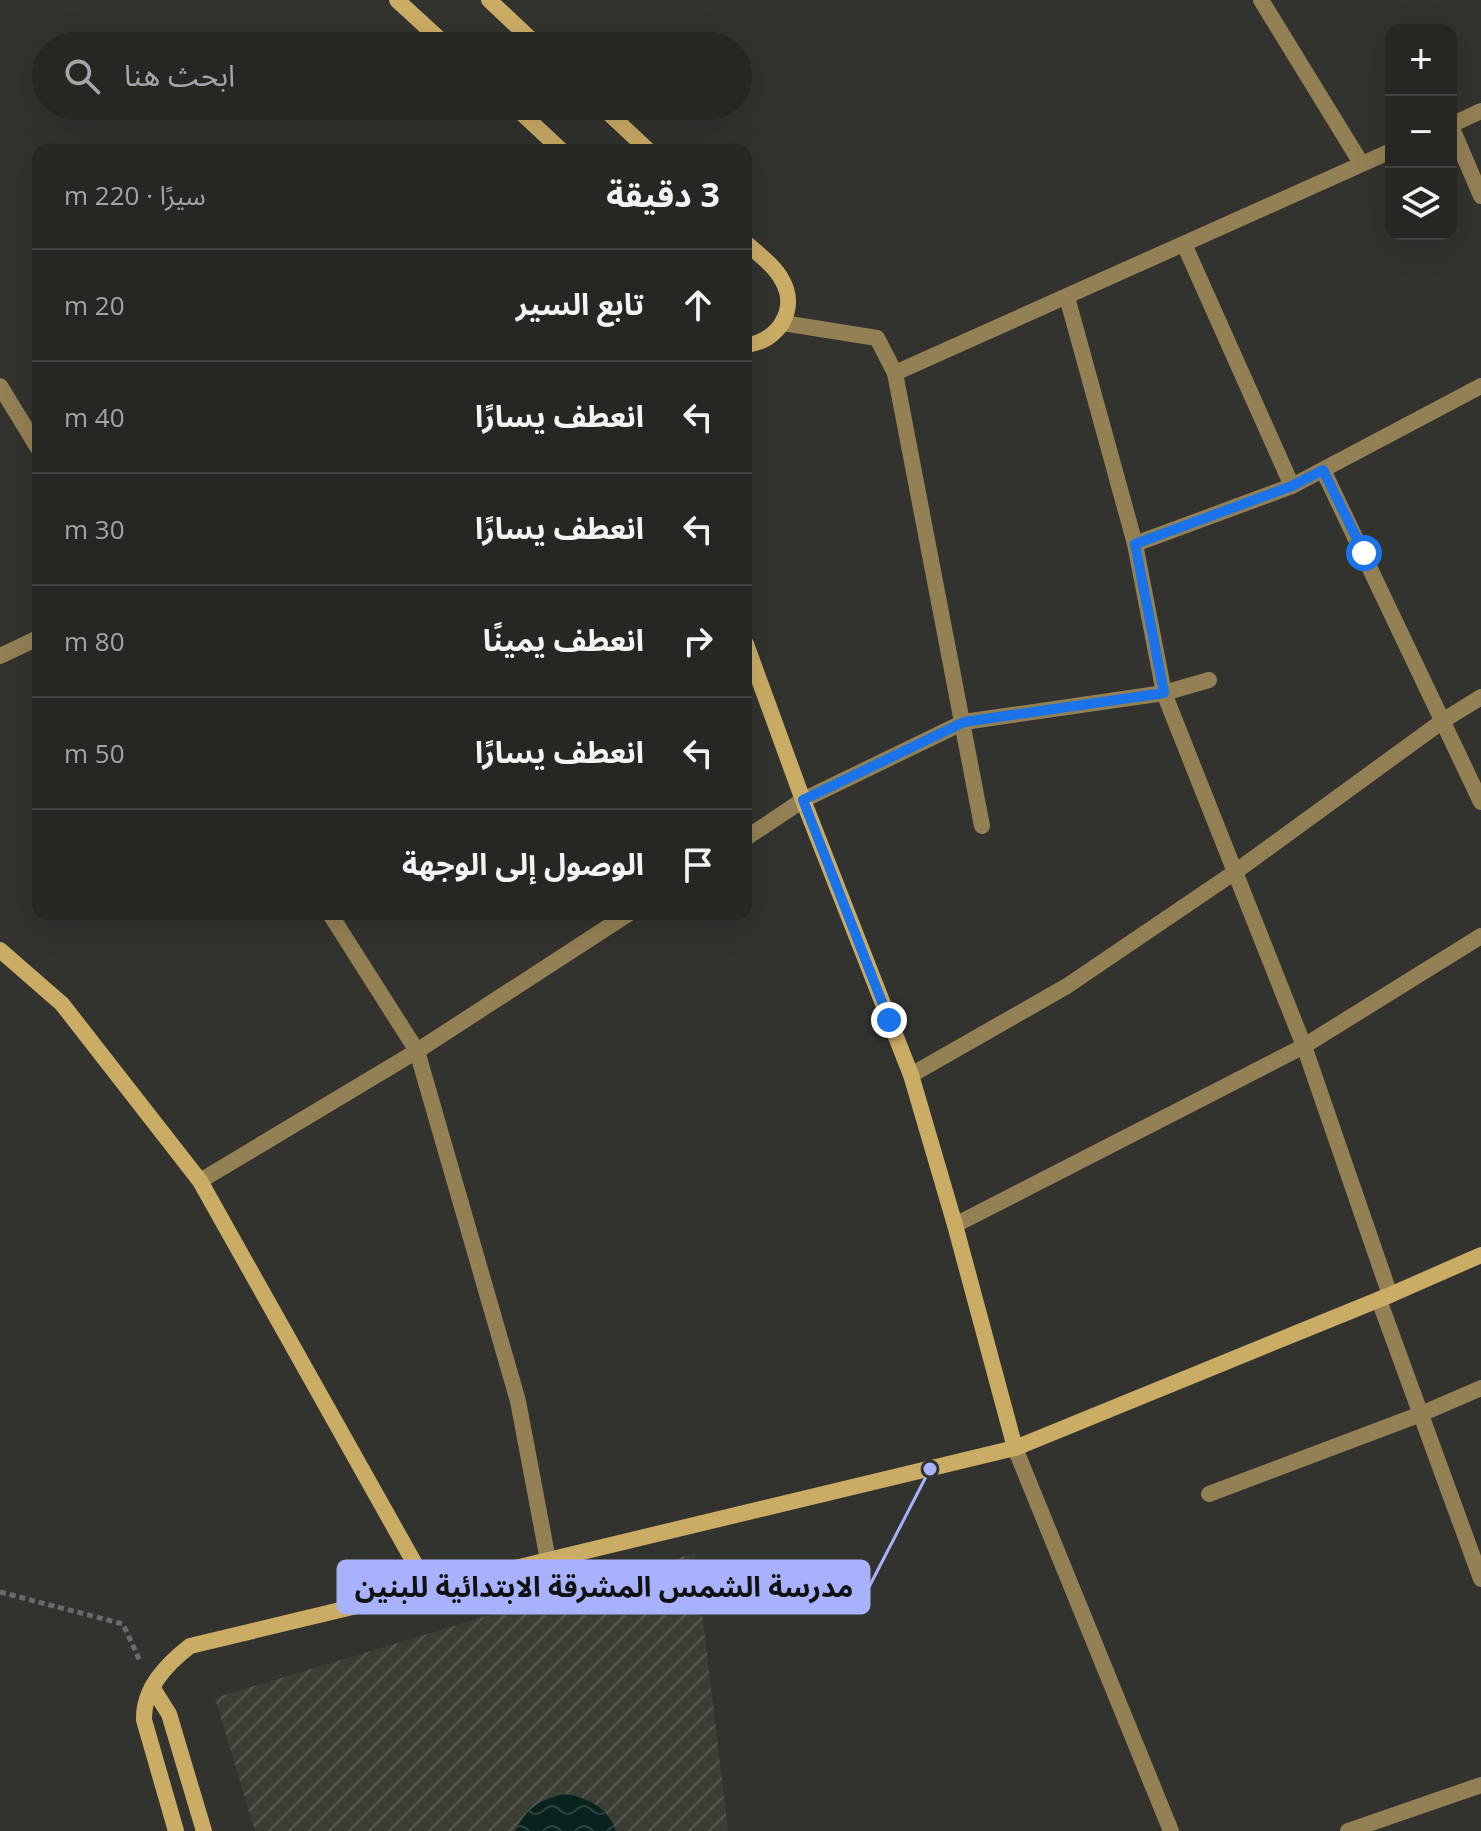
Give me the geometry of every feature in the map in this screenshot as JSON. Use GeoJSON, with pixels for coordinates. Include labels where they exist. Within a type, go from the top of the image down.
{"type":"FeatureCollection","features":[{"type":"Feature","properties":{"kind":"street"},"geometry":{"type":"LineString","coordinates":[[397,0],[432,32]]}},
{"type":"Feature","properties":{"kind":"street"},"geometry":{"type":"LineString","coordinates":[[489,0],[523,32]]}},
{"type":"Feature","properties":{"kind":"street"},"geometry":{"type":"LineString","coordinates":[[1261,0],[1361,163]]}},
{"type":"Feature","properties":{"kind":"street"},"geometry":{"type":"LineString","coordinates":[[1457,123],[1481,111]]}},
{"type":"Feature","properties":{"kind":"street"},"geometry":{"type":"LineString","coordinates":[[529,120],[555,144]]}},
{"type":"Feature","properties":{"kind":"street"},"geometry":{"type":"LineString","coordinates":[[616,120],[642,144]]}},
{"type":"Feature","properties":{"kind":"street"},"geometry":{"type":"LineString","coordinates":[[1457,140],[1481,196]]}},
{"type":"Feature","properties":{"kind":"street"},"geometry":{"type":"LineString","coordinates":[[895,373],[1385,153]]}},
{"type":"Feature","properties":{"kind":"street"},"geometry":{"type":"LineString","coordinates":[[1184,244],[1292,486]]}},
{"type":"Feature","properties":{"kind":"street"},"geometry":{"type":"LineString","coordinates":[[752,249],[784,282],[788,303],[783,323],[766,339],[752,343]]}},
{"type":"Feature","properties":{"kind":"street"},"geometry":{"type":"LineString","coordinates":[[1067,297],[1135,544],[1164,693],[1304,1046],[1421,1414],[1481,1579]]}},
{"type":"Feature","properties":{"kind":"street"},"geometry":{"type":"LineString","coordinates":[[783,323],[877,338],[895,373],[982,826]]}},
{"type":"Feature","properties":{"kind":"street"},"geometry":{"type":"LineString","coordinates":[[0,386],[32,438]]}},
{"type":"Feature","properties":{"kind":"street"},"geometry":{"type":"LineString","coordinates":[[1135,544],[1292,486],[1481,386]]}},
{"type":"Feature","properties":{"kind":"street"},"geometry":{"type":"LineString","coordinates":[[1323,470],[1481,802]]}},
{"type":"Feature","properties":{"kind":"street"},"geometry":{"type":"LineString","coordinates":[[0,656],[32,641]]}},
{"type":"Feature","properties":{"kind":"street"},"geometry":{"type":"LineString","coordinates":[[752,660],[911,1075],[1015,1448],[1171,1831]]}},
{"type":"Feature","properties":{"kind":"street"},"geometry":{"type":"LineString","coordinates":[[752,834],[803,800],[964,722],[1164,693],[1209,680]]}},
{"type":"Feature","properties":{"kind":"street"},"geometry":{"type":"LineString","coordinates":[[911,1075],[1067,986],[1235,872],[1444,720],[1481,697]]}},
{"type":"Feature","properties":{"kind":"street"},"geometry":{"type":"LineString","coordinates":[[334,920],[417,1051],[518,1401],[548,1560]]}},
{"type":"Feature","properties":{"kind":"street"},"geometry":{"type":"LineString","coordinates":[[200,1181],[417,1051],[619,920]]}},
{"type":"Feature","properties":{"kind":"street"},"geometry":{"type":"LineString","coordinates":[[955,1225],[1304,1046],[1481,936]]}},
{"type":"Feature","properties":{"kind":"street"},"geometry":{"type":"LineString","coordinates":[[0,950],[62,1004],[200,1181],[429,1589]]}},
{"type":"Feature","properties":{"kind":"street"},"geometry":{"type":"LineString","coordinates":[[176,1831],[144,1720],[146,1698],[152,1687],[174,1658],[190,1646],[1015,1448],[1481,1255]]}},
{"type":"Feature","properties":{"kind":"street"},"geometry":{"type":"LineString","coordinates":[[1209,1494],[1421,1414],[1481,1388]]}},
{"type":"Feature","properties":{"kind":"street"},"geometry":{"type":"LineString","coordinates":[[152,1687],[169,1714],[204,1831]]}},
{"type":"Feature","properties":{"kind":"street"},"geometry":{"type":"LineString","coordinates":[[1348,1831],[1481,1785]]}},
{"type":"Feature","properties":{"kind":"path"},"geometry":{"type":"LineString","coordinates":[[0,1592],[123,1624],[152,1687]]}},
{"type":"Feature","properties":{"kind":"shaded area"},"geometry":{"type":"Polygon","coordinates":[[[695,1553],[728,1831],[255,1831],[215,1698],[695,1553]]]}},
{"type":"Feature","properties":{"kind":"water"},"geometry":{"type":"Polygon","coordinates":[[[567,1794],[597,1806],[608,1816],[616,1831],[515,1831],[535,1805],[567,1794]]]}},
{"type":"Feature","properties":{"kind":"place","name":"مدرسة الشمس المشرقة الابتدائية للبنين"},"geometry":{"type":"Point","coordinates":[930,1469]}},
{"type":"Feature","properties":{"kind":"route"},"geometry":{"type":"LineString","coordinates":[[889,1020],[803,800],[964,722],[1164,693],[1135,544],[1292,486],[1323,470],[1364,553]]}}]}
